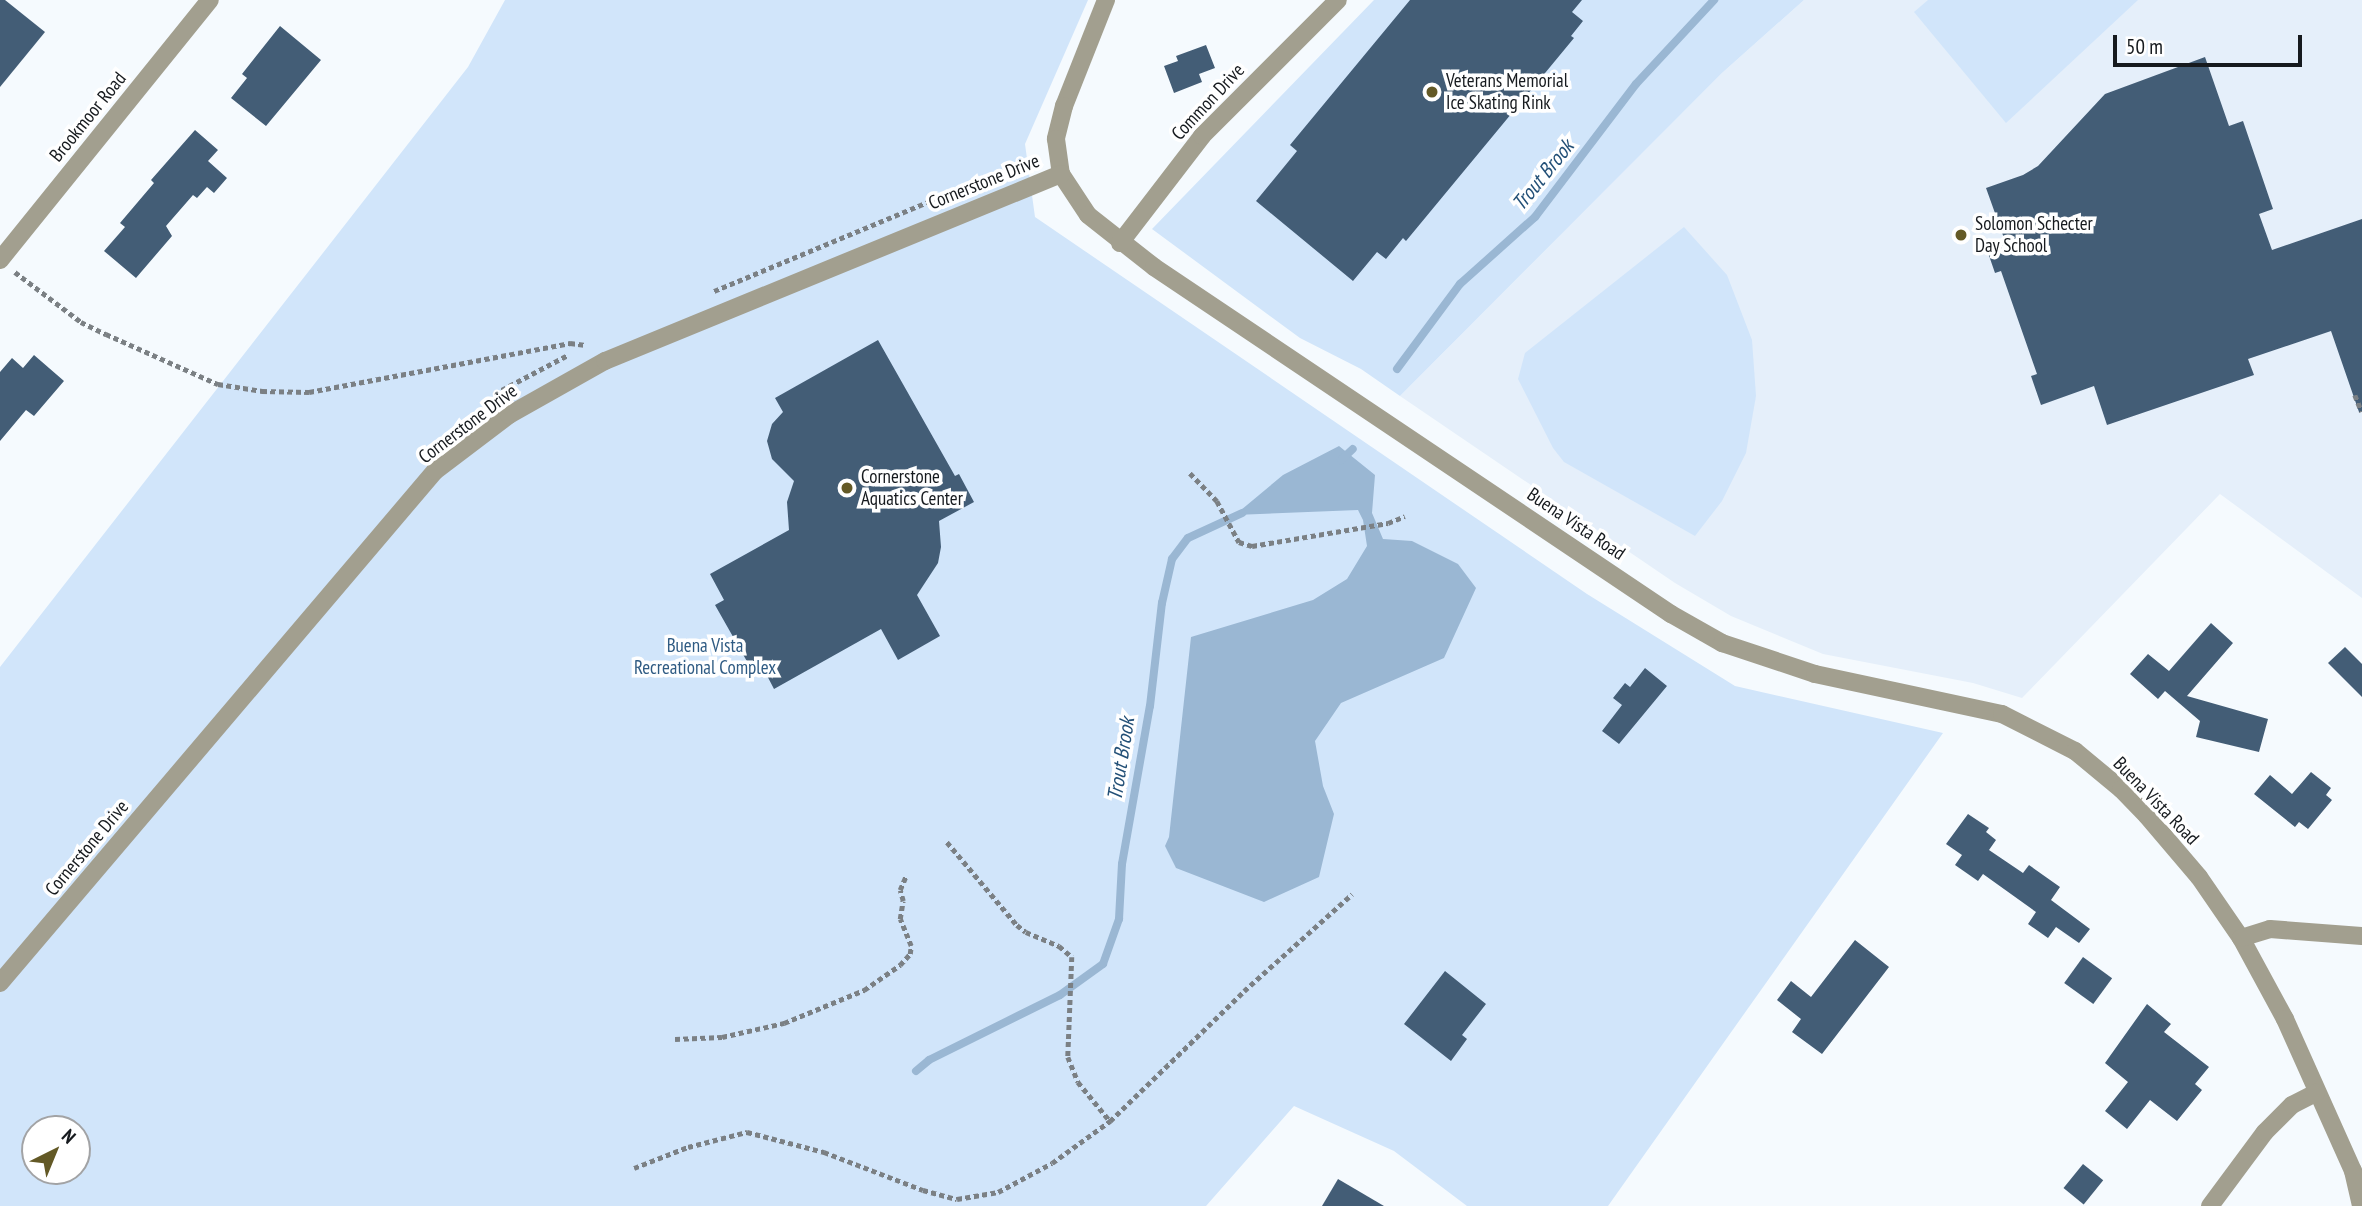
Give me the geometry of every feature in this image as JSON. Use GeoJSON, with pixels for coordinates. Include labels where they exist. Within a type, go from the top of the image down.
{"type":"FeatureCollection","features":[{"type":"Feature","properties":{"kind":"street","name":"Brookmoor Road"},"geometry":{"type":"LineString","coordinates":[[5,264],[210,0]]}},
{"type":"Feature","properties":{"kind":"street","name":"Buena Vista Road"},"geometry":{"type":"LineString","coordinates":[[1106,0],[1064,106],[1056,139],[1061,174],[1088,215],[1120,243],[1671,614],[1722,643],[1815,674],[2002,714],[2074,751],[2120,789],[2154,824],[2199,877],[2241,938],[2285,1019],[2316,1093],[2358,1174],[2361,1206]]}},
{"type":"Feature","properties":{"kind":"street","name":"Common Drive"},"geometry":{"type":"LineString","coordinates":[[1120,243],[1202,136],[1338,0]]}},
{"type":"Feature","properties":{"kind":"street","name":"Cornerstone Drive"},"geometry":{"type":"LineString","coordinates":[[0,982],[435,471],[509,415],[605,361],[1061,174]]}},
{"type":"Feature","properties":{"kind":"street"},"geometry":{"type":"LineString","coordinates":[[2241,938],[2270,929],[2362,936]]}},
{"type":"Feature","properties":{"kind":"street"},"geometry":{"type":"LineString","coordinates":[[2210,1206],[2265,1132],[2292,1105],[2316,1093]]}},
{"type":"Feature","properties":{"kind":"path"},"geometry":{"type":"LineString","coordinates":[[5,264],[81,322],[218,384],[262,391],[309,392],[570,343],[586,345]]}},
{"type":"Feature","properties":{"kind":"path"},"geometry":{"type":"LineString","coordinates":[[2355,395],[2362,412]]}},
{"type":"Feature","properties":{"kind":"path"},"geometry":{"type":"LineString","coordinates":[[1190,473],[1220,508],[1239,542],[1252,546],[1388,523],[1405,516]]}},
{"type":"Feature","properties":{"kind":"path"},"geometry":{"type":"LineString","coordinates":[[947,842],[1017,925],[1059,946],[1072,957],[1074,964],[1067,1045],[1072,1071],[1110,1121]]}},
{"type":"Feature","properties":{"kind":"path"},"geometry":{"type":"LineString","coordinates":[[675,1039],[722,1037],[784,1023],[864,990],[900,965],[910,954],[911,946],[900,919],[903,901],[900,890],[906,876]]}},
{"type":"Feature","properties":{"kind":"path"},"geometry":{"type":"LineString","coordinates":[[634,1168],[688,1147],[747,1132],[824,1152],[923,1190],[957,1199],[998,1192],[1052,1163],[1110,1121],[1244,991],[1352,894]]}},
{"type":"Feature","properties":{"kind":"shaded area","name":"Solomon Schecter Day School"},"geometry":{"type":"Polygon","coordinates":[[[1804,0],[2362,0],[2362,598],[2220,494],[2022,698],[1973,683],[1823,654],[1731,616],[1675,583],[1400,396],[1722,73],[1804,0]]]}},
{"type":"Feature","properties":{"kind":"shaded area"},"geometry":{"type":"Polygon","coordinates":[[[1339,446],[1375,475],[1372,513],[1383,539],[1412,541],[1458,564],[1476,588],[1444,658],[1341,703],[1315,741],[1323,786],[1334,814],[1319,877],[1264,902],[1176,868],[1165,846],[1169,837],[1191,637],[1313,600],[1347,579],[1367,546],[1363,520],[1358,510],[1235,515],[1283,475],[1339,446]]]}},
{"type":"Feature","properties":{"kind":"green space","name":"Buena Vista Recreational Complex"},"geometry":{"type":"Polygon","coordinates":[[[505,0],[1088,0],[1025,144],[1035,217],[1587,594],[1735,686],[1943,733],[1608,1206],[1467,1206],[1394,1151],[1294,1106],[1206,1206],[0,1206],[0,667],[468,67],[505,0]]]}},
{"type":"Feature","properties":{"kind":"green space"},"geometry":{"type":"Polygon","coordinates":[[[1374,0],[1804,0],[1722,73],[1400,396],[1361,369],[1300,338],[1152,229],[1374,0]]]}},
{"type":"Feature","properties":{"kind":"green space"},"geometry":{"type":"Polygon","coordinates":[[[1928,0],[2138,0],[2006,123],[1914,12],[1928,0]]]}},
{"type":"Feature","properties":{"kind":"green space"},"geometry":{"type":"Polygon","coordinates":[[[1684,227],[1727,275],[1752,340],[1756,396],[1746,453],[1722,501],[1695,536],[1564,462],[1553,448],[1518,379],[1525,353],[1684,227]]]}},
{"type":"Feature","properties":{"kind":"building"},"geometry":{"type":"Polygon","coordinates":[[[0,0],[5,0],[45,32],[0,87],[0,0]]]}},
{"type":"Feature","properties":{"kind":"building","name":"Veterans Memorial Ice Skating Rink"},"geometry":{"type":"Polygon","coordinates":[[[1410,0],[1582,0],[1572,12],[1583,21],[1571,36],[1574,38],[1406,241],[1403,238],[1386,259],[1377,252],[1353,281],[1256,201],[1297,151],[1290,145],[1410,0]]]}},
{"type":"Feature","properties":{"kind":"building"},"geometry":{"type":"Polygon","coordinates":[[[280,26],[321,60],[266,126],[231,98],[247,78],[242,74],[280,26]]]}},
{"type":"Feature","properties":{"kind":"building"},"geometry":{"type":"Polygon","coordinates":[[[1206,45],[1215,68],[1199,74],[1202,82],[1174,93],[1164,66],[1178,61],[1176,56],[1206,45]]]}},
{"type":"Feature","properties":{"kind":"building"},"geometry":{"type":"Polygon","coordinates":[[[2205,57],[2229,126],[2243,121],[2273,209],[2259,214],[2272,250],[2362,219],[2362,412],[2359,412],[2331,331],[2248,359],[2254,375],[2107,425],[2094,386],[2041,405],[2031,376],[2037,374],[2001,271],[1995,273],[1986,247],[2005,241],[1986,188],[2023,175],[2038,166],[2105,94],[2205,57]]]}},
{"type":"Feature","properties":{"kind":"building"},"geometry":{"type":"Polygon","coordinates":[[[195,130],[218,150],[208,161],[227,178],[214,193],[207,187],[197,198],[193,195],[166,226],[172,236],[136,278],[104,251],[125,227],[120,223],[154,183],[151,180],[195,130]]]}},
{"type":"Feature","properties":{"kind":"building"},"geometry":{"type":"Polygon","coordinates":[[[878,340],[955,476],[959,474],[974,502],[939,521],[941,547],[938,563],[917,595],[940,636],[898,660],[881,629],[774,689],[762,666],[753,672],[715,605],[724,600],[710,574],[789,530],[787,502],[794,481],[772,459],[767,441],[772,424],[783,412],[775,398],[878,340]]]}},
{"type":"Feature","properties":{"kind":"building"},"geometry":{"type":"Polygon","coordinates":[[[34,355],[64,381],[34,416],[26,410],[0,441],[0,372],[12,358],[23,368],[34,355]]]}},
{"type":"Feature","properties":{"kind":"building"},"geometry":{"type":"Polygon","coordinates":[[[2211,623],[2233,643],[2187,696],[2268,719],[2259,752],[2196,737],[2200,721],[2165,691],[2158,699],[2130,674],[2148,654],[2169,671],[2211,623]]]}},
{"type":"Feature","properties":{"kind":"building"},"geometry":{"type":"Polygon","coordinates":[[[2345,647],[2362,664],[2362,697],[2328,663],[2345,647]]]}},
{"type":"Feature","properties":{"kind":"building"},"geometry":{"type":"Polygon","coordinates":[[[1645,668],[1667,686],[1619,744],[1602,731],[1622,705],[1613,698],[1625,683],[1630,687],[1645,668]]]}},
{"type":"Feature","properties":{"kind":"building"},"geometry":{"type":"Polygon","coordinates":[[[2311,772],[2331,788],[2326,795],[2332,800],[2308,829],[2299,822],[2295,827],[2254,794],[2270,775],[2292,794],[2311,772]]]}},
{"type":"Feature","properties":{"kind":"building"},"geometry":{"type":"Polygon","coordinates":[[[1968,814],[1989,828],[1986,832],[1996,840],[1989,850],[2023,873],[2029,865],[2060,887],[2051,900],[2090,929],[2079,943],[2056,927],[2048,938],[2028,924],[2036,912],[1983,874],[1978,881],[1955,865],[1962,855],[1946,844],[1968,814]]]}},
{"type":"Feature","properties":{"kind":"building"},"geometry":{"type":"Polygon","coordinates":[[[1855,940],[1889,967],[1822,1054],[1792,1032],[1801,1019],[1777,1000],[1791,981],[1811,997],[1855,940]]]}},
{"type":"Feature","properties":{"kind":"building"},"geometry":{"type":"Polygon","coordinates":[[[2083,957],[2112,978],[2093,1004],[2064,983],[2083,957]]]}},
{"type":"Feature","properties":{"kind":"building"},"geometry":{"type":"Polygon","coordinates":[[[1445,971],[1486,1004],[1462,1035],[1467,1039],[1451,1061],[1404,1024],[1445,971]]]}},
{"type":"Feature","properties":{"kind":"building"},"geometry":{"type":"Polygon","coordinates":[[[2147,1004],[2171,1024],[2164,1032],[2209,1067],[2195,1084],[2202,1090],[2177,1121],[2150,1100],[2127,1129],[2105,1111],[2128,1082],[2105,1063],[2147,1004]]]}},
{"type":"Feature","properties":{"kind":"building"},"geometry":{"type":"Polygon","coordinates":[[[2083,1164],[2103,1180],[2084,1204],[2063,1188],[2083,1164]]]}},
{"type":"Feature","properties":{"kind":"building"},"geometry":{"type":"Polygon","coordinates":[[[1338,1179],[1384,1206],[1322,1206],[1338,1179]]]}},
{"type":"Feature","properties":{"kind":"waterway","name":"Trout Brook"},"geometry":{"type":"LineString","coordinates":[[1397,369],[1460,284],[1535,217],[1636,84],[1714,0]]}},
{"type":"Feature","properties":{"kind":"waterway","name":"Trout Brook"},"geometry":{"type":"LineString","coordinates":[[1341,460],[1353,449]]}},
{"type":"Feature","properties":{"kind":"waterway","name":"Trout Brook"},"geometry":{"type":"LineString","coordinates":[[916,1071],[929,1060],[1060,995],[1103,964],[1119,919],[1122,864],[1150,706],[1162,603],[1172,559],[1188,538],[1242,513]]}},
{"type":"Feature","properties":{"kind":"place","name":"Veterans Memorial Ice Skating Rink"},"geometry":{"type":"Point","coordinates":[1432,92]}},
{"type":"Feature","properties":{"kind":"place","name":"Solomon Schecter Day School"},"geometry":{"type":"Point","coordinates":[1961,235]}},
{"type":"Feature","properties":{"kind":"place","name":"Cornerstone Aquatics Center"},"geometry":{"type":"Point","coordinates":[847,488]}}]}
